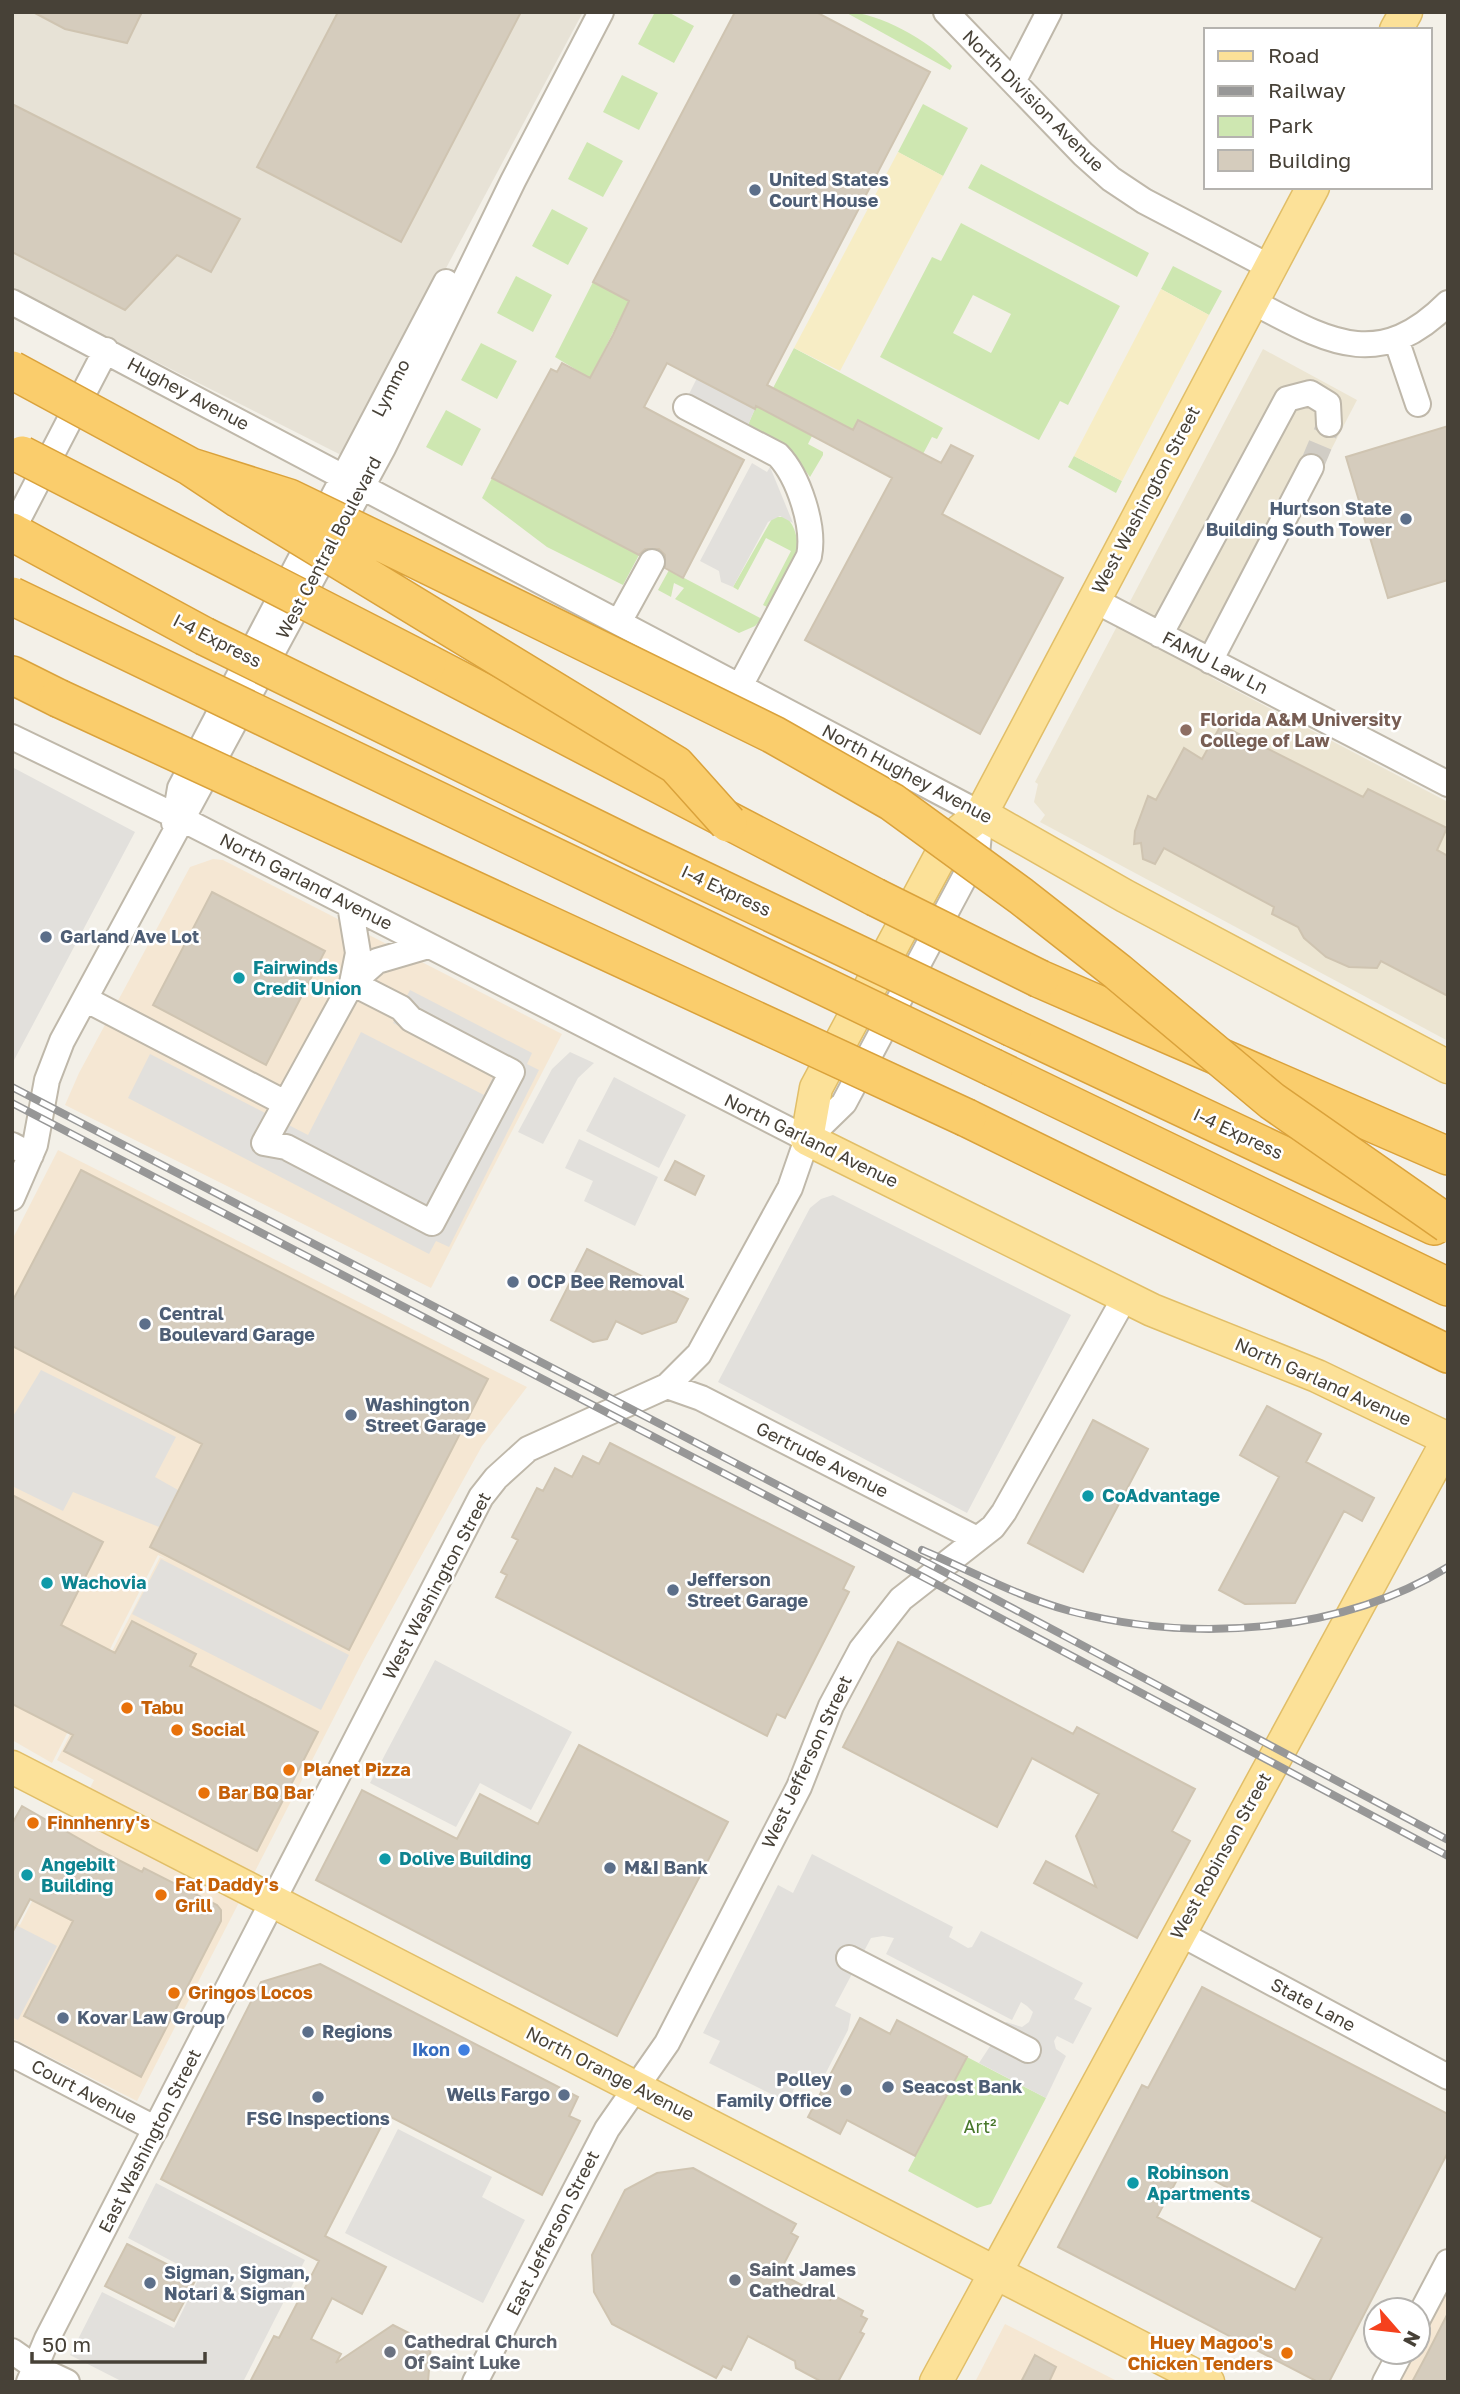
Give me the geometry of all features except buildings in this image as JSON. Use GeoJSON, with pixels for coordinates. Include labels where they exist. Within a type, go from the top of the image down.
{"type":"FeatureCollection","features":[{"type":"Feature","properties":{"kind":"highway"},"geometry":{"type":"LineString","coordinates":[[12,370],[191,467],[239,499],[676,765],[728,823]]}},
{"type":"Feature","properties":{"kind":"highway"},"geometry":{"type":"LineString","coordinates":[[12,450],[428,663],[728,823],[1040,979],[1448,1156]]}},
{"type":"Feature","properties":{"kind":"highway"},"geometry":{"type":"LineString","coordinates":[[191,467],[289,498],[774,735],[892,802],[1032,904],[1272,1101],[1448,1224]]}},
{"type":"Feature","properties":{"kind":"highway","name":"I-4 Express"},"geometry":{"type":"LineString","coordinates":[[12,532],[204,636],[635,848],[1448,1233]]}},
{"type":"Feature","properties":{"kind":"highway"},"geometry":{"type":"LineString","coordinates":[[12,551],[204,636]]}},
{"type":"Feature","properties":{"kind":"highway"},"geometry":{"type":"LineString","coordinates":[[12,596],[1448,1287]]}},
{"type":"Feature","properties":{"kind":"highway"},"geometry":{"type":"LineString","coordinates":[[12,675],[967,1118],[1439,1349]]}},
{"type":"Feature","properties":{"kind":"main road"},"geometry":{"type":"LineString","coordinates":[[1397,28],[1406,12]]}},
{"type":"Feature","properties":{"kind":"main road","name":"West Washington Street"},"geometry":{"type":"LineString","coordinates":[[807,1139],[816,1088],[949,839],[981,814],[1311,189]]}},
{"type":"Feature","properties":{"kind":"main road","name":"North Hughey Avenue"},"geometry":{"type":"LineString","coordinates":[[981,814],[1125,896],[1448,1067]]}},
{"type":"Feature","properties":{"kind":"main road","name":"North Garland Avenue"},"geometry":{"type":"LineString","coordinates":[[807,1139],[1125,1297],[1317,1376],[1448,1439]]}},
{"type":"Feature","properties":{"kind":"main road","name":"West Robinson Street"},"geometry":{"type":"LineString","coordinates":[[936,2382],[1448,1439]]}},
{"type":"Feature","properties":{"kind":"main road","name":"North Orange Avenue"},"geometry":{"type":"LineString","coordinates":[[12,1767],[1208,2382]]}},
{"type":"Feature","properties":{"kind":"street","name":"Lymmo"},"geometry":{"type":"LineString","coordinates":[[353,482],[443,287],[491,214],[595,12]]}},
{"type":"Feature","properties":{"kind":"street","name":"West Central Boulevard"},"geometry":{"type":"LineString","coordinates":[[180,818],[353,482],[601,12]]}},
{"type":"Feature","properties":{"kind":"street","name":"North Division Avenue"},"geometry":{"type":"LineString","coordinates":[[946,12],[1083,154],[1111,179],[1144,201],[1270,267]]}},
{"type":"Feature","properties":{"kind":"street"},"geometry":{"type":"LineString","coordinates":[[1014,80],[1049,12]]}},
{"type":"Feature","properties":{"kind":"street"},"geometry":{"type":"LineString","coordinates":[[1251,301],[1338,344],[1371,344],[1396,339],[1422,327],[1448,303]]}},
{"type":"Feature","properties":{"kind":"street","name":"Hughey Avenue"},"geometry":{"type":"LineString","coordinates":[[12,302],[353,482]]}},
{"type":"Feature","properties":{"kind":"street"},"geometry":{"type":"LineString","coordinates":[[1396,339],[1418,404]]}},
{"type":"Feature","properties":{"kind":"street"},"geometry":{"type":"LineString","coordinates":[[12,532],[106,350]]}},
{"type":"Feature","properties":{"kind":"street"},"geometry":{"type":"LineString","coordinates":[[1160,635],[1287,399],[1310,393],[1328,404],[1328,425]]}},
{"type":"Feature","properties":{"kind":"street"},"geometry":{"type":"LineString","coordinates":[[686,407],[778,455],[784,461],[795,484],[812,541],[809,556],[740,686]]}},
{"type":"Feature","properties":{"kind":"street"},"geometry":{"type":"LineString","coordinates":[[1210,660],[1311,467]]}},
{"type":"Feature","properties":{"kind":"street","name":"North Hughey Avenue"},"geometry":{"type":"LineString","coordinates":[[353,482],[981,814]]}},
{"type":"Feature","properties":{"kind":"street"},"geometry":{"type":"LineString","coordinates":[[619,622],[652,562]]}},
{"type":"Feature","properties":{"kind":"street","name":"FAMU Law Ln"},"geometry":{"type":"LineString","coordinates":[[1094,600],[1448,784]]}},
{"type":"Feature","properties":{"kind":"street","name":"North Garland Avenue"},"geometry":{"type":"LineString","coordinates":[[12,737],[180,818],[807,1139]]}},
{"type":"Feature","properties":{"kind":"street"},"geometry":{"type":"LineString","coordinates":[[12,1198],[22,1150],[62,1041],[169,846],[180,818]]}},
{"type":"Feature","properties":{"kind":"street"},"geometry":{"type":"LineString","coordinates":[[350,905],[358,953],[352,983],[264,1143],[286,1147],[432,1223],[512,1072],[411,1019],[401,1007],[352,983]]}},
{"type":"Feature","properties":{"kind":"street"},"geometry":{"type":"LineString","coordinates":[[352,983],[377,961],[428,946]]}},
{"type":"Feature","properties":{"kind":"street"},"geometry":{"type":"LineString","coordinates":[[85,999],[285,1103]]}},
{"type":"Feature","properties":{"kind":"street","name":"West Washington Street"},"geometry":{"type":"LineString","coordinates":[[273,1901],[488,1487],[528,1449],[667,1385],[692,1364],[707,1342],[790,1188],[807,1139]]}},
{"type":"Feature","properties":{"kind":"street","name":"West Jefferson Street"},"geometry":{"type":"LineString","coordinates":[[636,2088],[667,2043],[764,1856],[799,1787],[831,1706],[861,1650],[901,1599],[984,1533],[1010,1503],[1125,1297]]}},
{"type":"Feature","properties":{"kind":"street","name":"Gertrude Avenue"},"geometry":{"type":"LineString","coordinates":[[667,1385],[701,1398],[984,1533]]}},
{"type":"Feature","properties":{"kind":"street","name":"East Washington Street"},"geometry":{"type":"LineString","coordinates":[[26,2370],[47,2339],[273,1901]]}},
{"type":"Feature","properties":{"kind":"street","name":"State Lane"},"geometry":{"type":"LineString","coordinates":[[1179,1933],[1448,2077]]}},
{"type":"Feature","properties":{"kind":"street"},"geometry":{"type":"LineString","coordinates":[[849,1958],[1028,2050]]}},
{"type":"Feature","properties":{"kind":"street","name":"Court Avenue"},"geometry":{"type":"LineString","coordinates":[[12,2054],[156,2129]]}},
{"type":"Feature","properties":{"kind":"street","name":"East Jefferson Street"},"geometry":{"type":"LineString","coordinates":[[475,2382],[607,2129],[636,2088]]}},
{"type":"Feature","properties":{"kind":"street"},"geometry":{"type":"LineString","coordinates":[[1430,2296],[1448,2262]]}},
{"type":"Feature","properties":{"kind":"street"},"geometry":{"type":"LineString","coordinates":[[12,2351],[26,2370],[67,2382]]}},
{"type":"Feature","properties":{"kind":"street"},"geometry":{"type":"LineString","coordinates":[[1385,2382],[1394,2366]]}},
{"type":"Feature","properties":{"kind":"shaded area"},"geometry":{"type":"Polygon","coordinates":[[[12,12],[583,12],[345,457],[12,289],[12,12]]]}},
{"type":"Feature","properties":{"kind":"shaded area","name":"Florida A&M University College of Law"},"geometry":{"type":"Polygon","coordinates":[[[1263,349],[1357,400],[1212,678],[1448,802],[1448,1041],[1040,822],[1045,815],[1034,802],[1038,784],[1035,782],[1263,349]]]}},
{"type":"Feature","properties":{"kind":"shaded area"},"geometry":{"type":"Polygon","coordinates":[[[697,378],[755,409],[748,425],[689,394],[697,378]]]}},
{"type":"Feature","properties":{"kind":"shaded area"},"geometry":{"type":"Polygon","coordinates":[[[752,463],[767,472],[770,467],[793,523],[780,516],[768,522],[733,587],[721,582],[719,571],[700,561],[752,463]]]}},
{"type":"Feature","properties":{"kind":"shaded area","name":"Garland Ave Lot"},"geometry":{"type":"Polygon","coordinates":[[[12,767],[135,832],[12,1064],[12,767]]]}},
{"type":"Feature","properties":{"kind":"shaded area"},"geometry":{"type":"Polygon","coordinates":[[[213,859],[223,860],[562,1034],[431,1288],[65,1105],[79,1073],[190,867],[213,859]]]}},
{"type":"Feature","properties":{"kind":"shaded area"},"geometry":{"type":"Polygon","coordinates":[[[410,990],[532,1053],[527,1064],[539,1070],[449,1247],[436,1241],[429,1254],[128,1098],[150,1054],[308,1135],[361,1032],[484,1095],[494,1075],[393,1023],[410,990]]]}},
{"type":"Feature","properties":{"kind":"shaded area"},"geometry":{"type":"Polygon","coordinates":[[[570,1052],[594,1063],[578,1078],[543,1144],[518,1132],[552,1069],[570,1052]]]}},
{"type":"Feature","properties":{"kind":"shaded area"},"geometry":{"type":"Polygon","coordinates":[[[614,1077],[686,1115],[659,1168],[586,1131],[614,1077]]]}},
{"type":"Feature","properties":{"kind":"shaded area"},"geometry":{"type":"Polygon","coordinates":[[[579,1139],[658,1177],[635,1226],[584,1201],[593,1181],[565,1168],[579,1139]]]}},
{"type":"Feature","properties":{"kind":"shaded area"},"geometry":{"type":"Polygon","coordinates":[[[58,1150],[527,1387],[482,1446],[363,1661],[137,2101],[12,2038],[12,1921],[20,1925],[94,1780],[57,1760],[160,1557],[168,1560],[158,1555],[52,1763],[12,1740],[12,1240],[58,1150]]]}},
{"type":"Feature","properties":{"kind":"shaded area"},"geometry":{"type":"Polygon","coordinates":[[[833,1195],[1071,1315],[967,1513],[718,1382],[810,1208],[821,1199],[833,1195]]]}},
{"type":"Feature","properties":{"kind":"shaded area"},"geometry":{"type":"Polygon","coordinates":[[[41,1370],[176,1437],[155,1477],[178,1490],[159,1527],[73,1492],[63,1511],[12,1486],[12,1418],[41,1370]]]}},
{"type":"Feature","properties":{"kind":"shaded area"},"geometry":{"type":"Polygon","coordinates":[[[161,1559],[349,1655],[321,1710],[132,1614],[161,1559]]]}},
{"type":"Feature","properties":{"kind":"shaded area"},"geometry":{"type":"Polygon","coordinates":[[[435,1660],[572,1732],[531,1810],[480,1783],[456,1827],[370,1783],[435,1660]]]}},
{"type":"Feature","properties":{"kind":"shaded area"},"geometry":{"type":"Polygon","coordinates":[[[812,1854],[953,1927],[949,1937],[968,1948],[972,1947],[981,1931],[1083,1983],[1074,1999],[1092,2008],[1073,2044],[1057,2036],[1054,2041],[1056,2049],[1066,2056],[1046,2098],[979,2063],[1006,2022],[1022,2027],[1029,2022],[1033,2012],[1027,2006],[1021,2002],[1012,2020],[886,1954],[894,1938],[883,1936],[871,1938],[835,2006],[851,2014],[848,2030],[818,2088],[799,2080],[787,2102],[709,2063],[720,2041],[703,2033],[778,1885],[793,1893],[812,1854]]]}},
{"type":"Feature","properties":{"kind":"shaded area"},"geometry":{"type":"Polygon","coordinates":[[[12,1923],[57,1946],[18,2020],[12,2017],[12,1923]]]}},
{"type":"Feature","properties":{"kind":"shaded area"},"geometry":{"type":"Polygon","coordinates":[[[398,2129],[492,2177],[482,2197],[525,2220],[483,2303],[345,2233],[398,2129]]]}},
{"type":"Feature","properties":{"kind":"shaded area"},"geometry":{"type":"Polygon","coordinates":[[[156,2183],[305,2260],[243,2382],[123,2382],[70,2355],[102,2292],[174,2328],[200,2276],[128,2238],[156,2183]]]}},
{"type":"Feature","properties":{"kind":"shaded area"},"geometry":{"type":"Polygon","coordinates":[[[1448,2286],[1448,2382],[1398,2382],[1407,2366],[1432,2366],[1432,2316],[1448,2286]]]}},
{"type":"Feature","properties":{"kind":"shaded area"},"geometry":{"type":"Polygon","coordinates":[[[1005,2324],[1119,2382],[975,2382],[1005,2324]]]}},
{"type":"Feature","properties":{"kind":"green space"},"geometry":{"type":"Polygon","coordinates":[[[655,12],[668,12],[694,26],[674,63],[638,44],[655,12]]]}},
{"type":"Feature","properties":{"kind":"green space"},"geometry":{"type":"Polygon","coordinates":[[[845,12],[873,17],[903,30],[931,47],[952,66],[950,70],[845,12]]]}},
{"type":"Feature","properties":{"kind":"green space"},"geometry":{"type":"Polygon","coordinates":[[[622,75],[658,93],[639,130],[603,112],[622,75]]]}},
{"type":"Feature","properties":{"kind":"green space"},"geometry":{"type":"Polygon","coordinates":[[[923,104],[968,128],[943,176],[898,152],[923,104]]]}},
{"type":"Feature","properties":{"kind":"green space"},"geometry":{"type":"Polygon","coordinates":[[[587,142],[623,161],[603,197],[568,179],[587,142]]]}},
{"type":"Feature","properties":{"kind":"green space"},"geometry":{"type":"Polygon","coordinates":[[[981,164],[1149,253],[1137,277],[968,188],[981,164]]]}},
{"type":"Feature","properties":{"kind":"green space"},"geometry":{"type":"Polygon","coordinates":[[[552,209],[588,228],[568,265],[532,246],[552,209]]]}},
{"type":"Feature","properties":{"kind":"green space"},"geometry":{"type":"Polygon","coordinates":[[[961,223],[1120,306],[1068,405],[1060,401],[1039,440],[880,357],[932,257],[941,261],[961,223]],[[973,295],[953,333],[991,353],[1011,314],[973,295]]]}},
{"type":"Feature","properties":{"kind":"green space"},"geometry":{"type":"Polygon","coordinates":[[[1173,266],[1222,291],[1209,315],[1161,289],[1173,266]]]}},
{"type":"Feature","properties":{"kind":"green space"},"geometry":{"type":"Polygon","coordinates":[[[516,276],[552,295],[533,332],[497,313],[516,276]]]}},
{"type":"Feature","properties":{"kind":"green space"},"geometry":{"type":"Polygon","coordinates":[[[593,282],[629,301],[590,378],[555,357],[593,282]]]}},
{"type":"Feature","properties":{"kind":"green space"},"geometry":{"type":"Polygon","coordinates":[[[481,343],[517,361],[497,399],[461,380],[481,343]]]}},
{"type":"Feature","properties":{"kind":"green space"},"geometry":{"type":"Polygon","coordinates":[[[794,348],[943,428],[937,439],[932,437],[923,454],[858,420],[853,430],[773,388],[794,348]]]}},
{"type":"Feature","properties":{"kind":"green space"},"geometry":{"type":"Polygon","coordinates":[[[756,406],[812,436],[808,444],[823,452],[823,455],[810,477],[792,453],[748,425],[756,406]]]}},
{"type":"Feature","properties":{"kind":"green space"},"geometry":{"type":"Polygon","coordinates":[[[446,410],[481,429],[462,466],[426,447],[446,410]]]}},
{"type":"Feature","properties":{"kind":"green space"},"geometry":{"type":"Polygon","coordinates":[[[1074,456],[1122,481],[1116,493],[1068,467],[1074,456]]]}},
{"type":"Feature","properties":{"kind":"green space"},"geometry":{"type":"Polygon","coordinates":[[[492,478],[639,555],[623,585],[547,547],[482,498],[492,478]]]}},
{"type":"Feature","properties":{"kind":"green space"},"geometry":{"type":"Polygon","coordinates":[[[773,517],[786,517],[792,525],[798,554],[769,608],[763,605],[791,551],[766,538],[738,590],[733,587],[773,517]]]}},
{"type":"Feature","properties":{"kind":"green space"},"geometry":{"type":"Polygon","coordinates":[[[669,570],[762,619],[755,626],[739,633],[675,599],[684,588],[674,583],[671,597],[658,590],[669,570]]]}},
{"type":"Feature","properties":{"kind":"green space","name":"Art²"},"geometry":{"type":"Polygon","coordinates":[[[967,2057],[1046,2098],[991,2204],[977,2208],[908,2171],[967,2057]]]}},
{"type":"Feature","properties":{"kind":"sand"},"geometry":{"type":"Polygon","coordinates":[[[898,152],[943,176],[840,371],[794,348],[898,152]]]}},
{"type":"Feature","properties":{"kind":"sand"},"geometry":{"type":"Polygon","coordinates":[[[1161,289],[1209,315],[1122,481],[1074,456],[1161,289]]]}},
{"type":"Feature","properties":{"kind":"tunnel"},"geometry":{"type":"LineString","coordinates":[[1311,467],[1329,424]]}},
{"type":"Feature","properties":{"kind":"railway"},"geometry":{"type":"LineString","coordinates":[[12,1087],[937,1568],[1448,1840]]}},
{"type":"Feature","properties":{"kind":"railway"},"geometry":{"type":"LineString","coordinates":[[12,1103],[925,1578],[1448,1856]]}},
{"type":"Feature","properties":{"kind":"railway"},"geometry":{"type":"LineString","coordinates":[[922,1550],[1014,1591],[1070,1611],[1117,1621],[1215,1629],[1313,1619],[1360,1607],[1406,1589],[1448,1567]]}},
{"type":"Feature","properties":{"kind":"place","name":"United States Court House"},"geometry":{"type":"Point","coordinates":[755,190]}},
{"type":"Feature","properties":{"kind":"place","name":"Hurtson State Building South Tower"},"geometry":{"type":"Point","coordinates":[1406,519]}},
{"type":"Feature","properties":{"kind":"place","name":"Florida A&M University College of Law"},"geometry":{"type":"Point","coordinates":[1186,730]}},
{"type":"Feature","properties":{"kind":"place","name":"Garland Ave Lot"},"geometry":{"type":"Point","coordinates":[46,937]}},
{"type":"Feature","properties":{"kind":"place","name":"Fairwinds Credit Union"},"geometry":{"type":"Point","coordinates":[239,978]}},
{"type":"Feature","properties":{"kind":"place","name":"OCP Bee Removal"},"geometry":{"type":"Point","coordinates":[513,1282]}},
{"type":"Feature","properties":{"kind":"place","name":"Central Boulevard Garage"},"geometry":{"type":"Point","coordinates":[145,1324]}},
{"type":"Feature","properties":{"kind":"place","name":"Washington Street Garage"},"geometry":{"type":"Point","coordinates":[351,1415]}},
{"type":"Feature","properties":{"kind":"place","name":"CoAdvantage"},"geometry":{"type":"Point","coordinates":[1088,1496]}},
{"type":"Feature","properties":{"kind":"place","name":"Wachovia"},"geometry":{"type":"Point","coordinates":[47,1583]}},
{"type":"Feature","properties":{"kind":"place","name":"Jefferson Street Garage"},"geometry":{"type":"Point","coordinates":[673,1590]}},
{"type":"Feature","properties":{"kind":"place","name":"Tabu"},"geometry":{"type":"Point","coordinates":[127,1708]}},
{"type":"Feature","properties":{"kind":"place","name":"Social"},"geometry":{"type":"Point","coordinates":[177,1730]}},
{"type":"Feature","properties":{"kind":"place","name":"Planet Pizza"},"geometry":{"type":"Point","coordinates":[289,1770]}},
{"type":"Feature","properties":{"kind":"place","name":"Bar BQ Bar"},"geometry":{"type":"Point","coordinates":[204,1793]}},
{"type":"Feature","properties":{"kind":"place","name":"Finnhenry's"},"geometry":{"type":"Point","coordinates":[33,1823]}},
{"type":"Feature","properties":{"kind":"place","name":"Dolive Building"},"geometry":{"type":"Point","coordinates":[385,1859]}},
{"type":"Feature","properties":{"kind":"place","name":"M&I Bank"},"geometry":{"type":"Point","coordinates":[610,1868]}},
{"type":"Feature","properties":{"kind":"place","name":"Angebilt Building"},"geometry":{"type":"Point","coordinates":[27,1875]}},
{"type":"Feature","properties":{"kind":"place","name":"Fat Daddy's Grill"},"geometry":{"type":"Point","coordinates":[161,1895]}},
{"type":"Feature","properties":{"kind":"place","name":"Gringos Locos"},"geometry":{"type":"Point","coordinates":[174,1993]}},
{"type":"Feature","properties":{"kind":"place","name":"Kovar Law Group"},"geometry":{"type":"Point","coordinates":[63,2018]}},
{"type":"Feature","properties":{"kind":"place","name":"Regions"},"geometry":{"type":"Point","coordinates":[308,2032]}},
{"type":"Feature","properties":{"kind":"place","name":"Ikon"},"geometry":{"type":"Point","coordinates":[464,2050]}},
{"type":"Feature","properties":{"kind":"place","name":"Seacost Bank"},"geometry":{"type":"Point","coordinates":[888,2087]}},
{"type":"Feature","properties":{"kind":"place","name":"Polley Family Office"},"geometry":{"type":"Point","coordinates":[846,2090]}},
{"type":"Feature","properties":{"kind":"place","name":"Wells Fargo"},"geometry":{"type":"Point","coordinates":[564,2095]}},
{"type":"Feature","properties":{"kind":"place","name":"FSG Inspections"},"geometry":{"type":"Point","coordinates":[318,2097]}},
{"type":"Feature","properties":{"kind":"place","name":"Robinson Apartments"},"geometry":{"type":"Point","coordinates":[1133,2183]}},
{"type":"Feature","properties":{"kind":"place","name":"Saint James Cathedral"},"geometry":{"type":"Point","coordinates":[735,2280]}},
{"type":"Feature","properties":{"kind":"place","name":"Sigman, Sigman, Notari & Sigman"},"geometry":{"type":"Point","coordinates":[150,2283]}},
{"type":"Feature","properties":{"kind":"place","name":"Cathedral Church Of Saint Luke"},"geometry":{"type":"Point","coordinates":[390,2352]}},
{"type":"Feature","properties":{"kind":"place","name":"Huey Magoo's Chicken Tenders"},"geometry":{"type":"Point","coordinates":[1287,2353]}}]}
